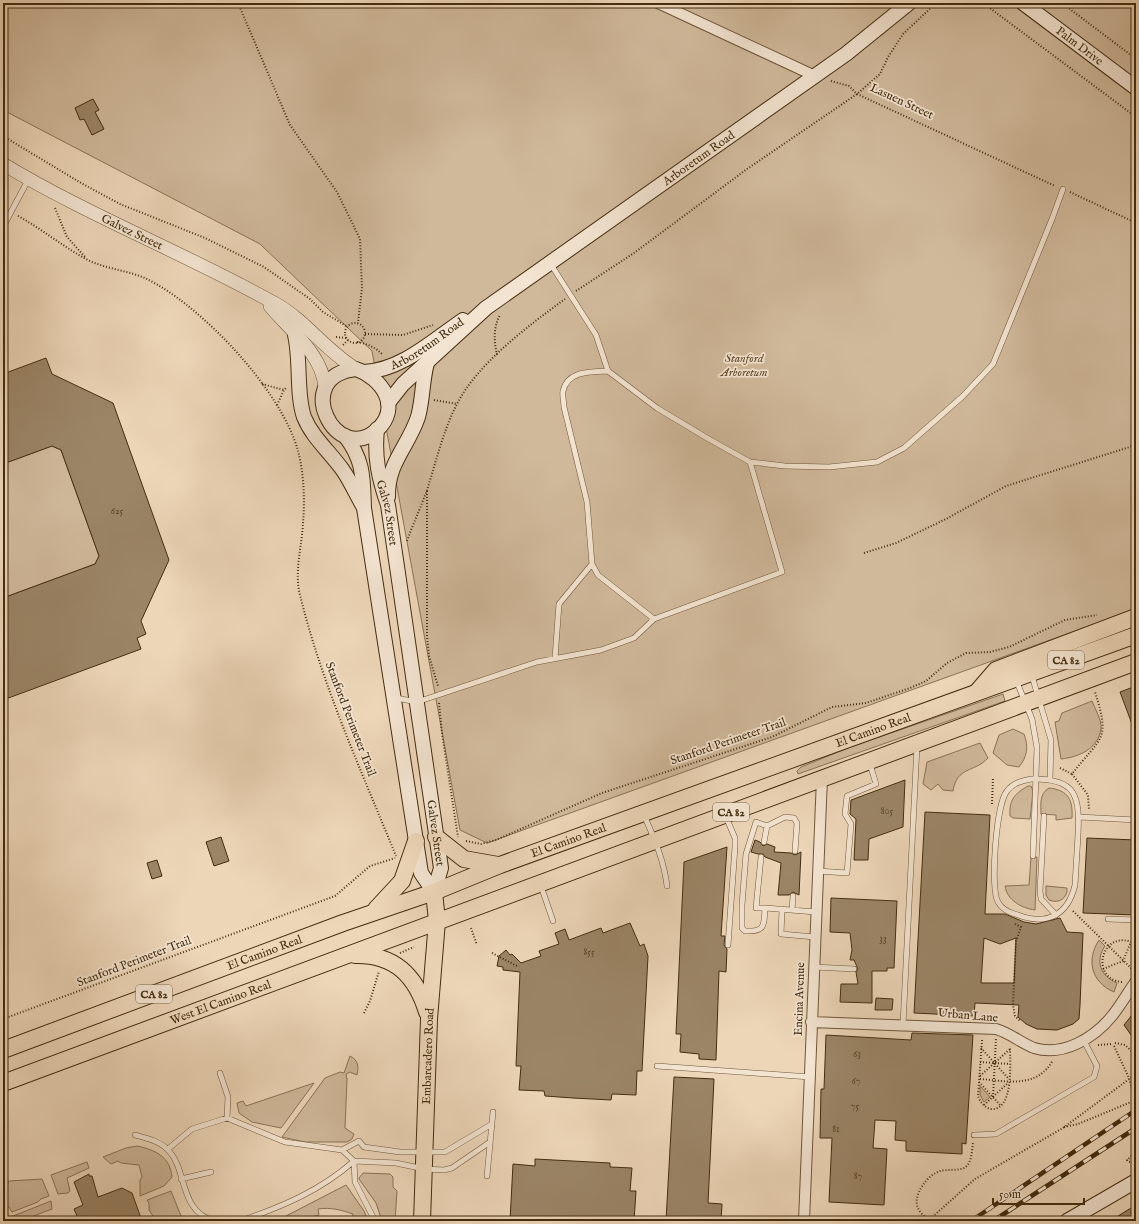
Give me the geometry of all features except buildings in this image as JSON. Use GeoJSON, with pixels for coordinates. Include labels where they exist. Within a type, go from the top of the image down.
{"type":"FeatureCollection","features":[{"type":"Feature","properties":{"kind":"main road","name":"Arboretum Road"},"geometry":{"type":"LineString","coordinates":[[388,403],[403,384],[486,308],[549,262],[815,76],[897,14],[909,3]]}},
{"type":"Feature","properties":{"kind":"main road","name":"Palm Drive"},"geometry":{"type":"LineString","coordinates":[[1023,3],[1136,88]]}},
{"type":"Feature","properties":{"kind":"main road","name":"Arboretum Road"},"geometry":{"type":"LineString","coordinates":[[360,370],[380,370],[398,364],[470,315],[486,308]]}},
{"type":"Feature","properties":{"kind":"main road"},"geometry":{"type":"LineString","coordinates":[[295,335],[299,358],[300,396],[304,416],[313,434],[343,470],[364,508]]}},
{"type":"Feature","properties":{"kind":"main road"},"geometry":{"type":"LineString","coordinates":[[388,505],[390,473],[417,419],[423,398],[424,376],[427,363]]}},
{"type":"Feature","properties":{"kind":"main road"},"geometry":{"type":"LineString","coordinates":[[360,370],[380,384],[384,390],[388,403],[386,416],[377,429],[363,437],[355,438],[345,436],[334,428],[324,411],[323,396],[325,387],[342,372],[360,370]]}},
{"type":"Feature","properties":{"kind":"main road","name":"Galvez Street"},"geometry":{"type":"LineString","coordinates":[[377,429],[376,455],[378,475],[388,505],[441,868],[434,892]]}},
{"type":"Feature","properties":{"kind":"main road","name":"Galvez Street"},"geometry":{"type":"LineString","coordinates":[[345,436],[358,456],[363,474],[364,508],[416,841],[422,876],[434,892]]}},
{"type":"Feature","properties":{"kind":"main road"},"geometry":{"type":"LineString","coordinates":[[976,693],[996,670],[1136,617]]}},
{"type":"Feature","properties":{"kind":"main road","name":"El Camino Real"},"geometry":{"type":"LineString","coordinates":[[3,1050],[372,913],[434,892],[500,865],[1136,635]]}},
{"type":"Feature","properties":{"kind":"main road","name":"CA 82"},"geometry":{"type":"LineString","coordinates":[[437,921],[1136,662]]}},
{"type":"Feature","properties":{"kind":"main road"},"geometry":{"type":"LineString","coordinates":[[436,837],[464,859],[500,865]]}},
{"type":"Feature","properties":{"kind":"main road"},"geometry":{"type":"LineString","coordinates":[[372,913],[402,881],[416,841]]}},
{"type":"Feature","properties":{"kind":"main road","name":"Embarcadero Road"},"geometry":{"type":"LineString","coordinates":[[422,1221],[429,1019],[437,921],[434,892]]}},
{"type":"Feature","properties":{"kind":"main road","name":"West El Camino Real"},"geometry":{"type":"LineString","coordinates":[[3,1083],[437,921]]}},
{"type":"Feature","properties":{"kind":"main road"},"geometry":{"type":"LineString","coordinates":[[348,955],[380,956],[395,965],[416,984],[424,1001],[429,1019]]}},
{"type":"Feature","properties":{"kind":"main road"},"geometry":{"type":"LineString","coordinates":[[1067,1221],[1136,1181]]}},
{"type":"Feature","properties":{"kind":"street"},"geometry":{"type":"LineString","coordinates":[[658,3],[815,76]]}},
{"type":"Feature","properties":{"kind":"street","name":"Galvez Street"},"geometry":{"type":"LineString","coordinates":[[3,164],[122,228],[227,277],[292,315],[333,353],[360,370]]}},
{"type":"Feature","properties":{"kind":"street","name":"Galvez Street"},"geometry":{"type":"LineString","coordinates":[[263,298],[318,364],[325,387]]}},
{"type":"Feature","properties":{"kind":"street","name":"Encina Avenue"},"geometry":{"type":"LineString","coordinates":[[804,1221],[822,778]]}},
{"type":"Feature","properties":{"kind":"street","name":"Urban Lane"},"geometry":{"type":"LineString","coordinates":[[811,1022],[902,1024],[996,1029],[1015,1037],[1028,1045],[1040,1049],[1060,1049],[1084,1041],[1111,1018],[1135,976]]}},
{"type":"Feature","properties":{"kind":"lane"},"geometry":{"type":"LineString","coordinates":[[3,227],[29,179]]}},
{"type":"Feature","properties":{"kind":"lane"},"geometry":{"type":"LineString","coordinates":[[549,262],[596,335],[608,371],[657,408],[750,462],[785,466],[829,467],[877,462],[904,448],[963,396],[993,364],[1063,189]]}},
{"type":"Feature","properties":{"kind":"lane"},"geometry":{"type":"LineString","coordinates":[[608,371],[581,372],[569,380],[563,391],[564,407],[587,502],[592,564],[598,575],[654,619]]}},
{"type":"Feature","properties":{"kind":"lane"},"geometry":{"type":"LineString","coordinates":[[394,698],[417,702],[537,662],[601,650],[634,638],[654,619],[782,572],[750,462]]}},
{"type":"Feature","properties":{"kind":"lane"},"geometry":{"type":"LineString","coordinates":[[555,658],[559,604],[592,564]]}},
{"type":"Feature","properties":{"kind":"lane"},"geometry":{"type":"LineString","coordinates":[[1031,673],[1040,697],[1051,740],[1050,780]]}},
{"type":"Feature","properties":{"kind":"lane"},"geometry":{"type":"LineString","coordinates":[[1015,679],[1032,719],[1038,748],[1033,856]]}},
{"type":"Feature","properties":{"kind":"lane"},"geometry":{"type":"LineString","coordinates":[[902,1024],[917,743]]}},
{"type":"Feature","properties":{"kind":"lane"},"geometry":{"type":"LineString","coordinates":[[818,871],[847,873],[851,824],[845,814],[847,796],[876,784],[869,761]]}},
{"type":"Feature","properties":{"kind":"lane"},"geometry":{"type":"LineString","coordinates":[[1037,779],[1050,780],[1061,784],[1073,792],[1077,799],[1079,817],[1075,885],[1068,906],[1056,915],[1041,920],[1022,917],[1001,907],[994,894],[998,821],[1002,800],[1006,792],[1016,783],[1037,779]]}},
{"type":"Feature","properties":{"kind":"lane"},"geometry":{"type":"LineString","coordinates":[[644,814],[666,872],[667,886]]}},
{"type":"Feature","properties":{"kind":"lane"},"geometry":{"type":"LineString","coordinates":[[725,814],[735,838],[728,945]]}},
{"type":"Feature","properties":{"kind":"lane"},"geometry":{"type":"LineString","coordinates":[[1044,816],[1040,891],[1042,899],[1056,915]]}},
{"type":"Feature","properties":{"kind":"lane"},"geometry":{"type":"LineString","coordinates":[[765,908],[762,929],[757,932],[745,931],[741,924],[746,854],[756,822],[767,826],[785,817],[794,818],[797,823],[795,851]]}},
{"type":"Feature","properties":{"kind":"lane"},"geometry":{"type":"LineString","coordinates":[[1079,817],[1136,820]]}},
{"type":"Feature","properties":{"kind":"lane"},"geometry":{"type":"LineString","coordinates":[[764,842],[767,826]]}},
{"type":"Feature","properties":{"kind":"lane"},"geometry":{"type":"LineString","coordinates":[[761,857],[756,908],[816,912]]}},
{"type":"Feature","properties":{"kind":"lane"},"geometry":{"type":"LineString","coordinates":[[540,883],[553,921]]}},
{"type":"Feature","properties":{"kind":"lane"},"geometry":{"type":"LineString","coordinates":[[792,910],[793,896]]}},
{"type":"Feature","properties":{"kind":"lane"},"geometry":{"type":"LineString","coordinates":[[782,910],[781,934],[815,937]]}},
{"type":"Feature","properties":{"kind":"lane"},"geometry":{"type":"LineString","coordinates":[[1108,919],[1136,920]]}},
{"type":"Feature","properties":{"kind":"lane"},"geometry":{"type":"LineString","coordinates":[[814,967],[854,969]]}},
{"type":"Feature","properties":{"kind":"lane"},"geometry":{"type":"LineString","coordinates":[[974,1135],[989,1135],[1002,1131],[1094,1077],[1097,1066],[1084,1041]]}},
{"type":"Feature","properties":{"kind":"lane"},"geometry":{"type":"LineString","coordinates":[[658,1066],[810,1077]]}},
{"type":"Feature","properties":{"kind":"lane"},"geometry":{"type":"LineString","coordinates":[[220,1073],[228,1097],[227,1118]]}},
{"type":"Feature","properties":{"kind":"lane"},"geometry":{"type":"LineString","coordinates":[[487,1176],[493,1112]]}},
{"type":"Feature","properties":{"kind":"lane"},"geometry":{"type":"LineString","coordinates":[[168,1149],[192,1129],[227,1118],[285,1142],[342,1150],[359,1141],[364,1147],[400,1152],[425,1153],[445,1152],[492,1124]]}},
{"type":"Feature","properties":{"kind":"lane"},"geometry":{"type":"LineString","coordinates":[[134,1134],[152,1139],[168,1149],[175,1160],[190,1203],[207,1219],[214,1221]]}},
{"type":"Feature","properties":{"kind":"lane"},"geometry":{"type":"LineString","coordinates":[[240,1221],[293,1202],[336,1178],[354,1162],[396,1163],[424,1169],[444,1170],[452,1168],[490,1142]]}},
{"type":"Feature","properties":{"kind":"lane"},"geometry":{"type":"LineString","coordinates":[[342,1150],[354,1162],[354,1182],[373,1217],[373,1221]]}},
{"type":"Feature","properties":{"kind":"lane"},"geometry":{"type":"LineString","coordinates":[[181,1179],[211,1172]]}},
{"type":"Feature","properties":{"kind":"path"},"geometry":{"type":"LineString","coordinates":[[238,3],[290,125],[336,192],[360,239],[362,288],[358,323]]}},
{"type":"Feature","properties":{"kind":"path"},"geometry":{"type":"LineString","coordinates":[[406,547],[427,491],[436,459],[456,404],[470,383],[497,355],[526,327],[570,295],[634,253],[747,169],[857,94],[880,74],[888,57],[903,34],[936,3]]}},
{"type":"Feature","properties":{"kind":"path"},"geometry":{"type":"LineString","coordinates":[[983,3],[1136,117]]}},
{"type":"Feature","properties":{"kind":"path"},"geometry":{"type":"LineString","coordinates":[[1062,3],[1136,59]]}},
{"type":"Feature","properties":{"kind":"path","name":"Lasuen Street"},"geometry":{"type":"LineString","coordinates":[[815,76],[849,86],[857,94],[1025,173],[1136,223]]}},
{"type":"Feature","properties":{"kind":"path"},"geometry":{"type":"LineString","coordinates":[[3,136],[80,183],[120,204],[205,238],[264,267],[310,299],[323,312],[348,326]]}},
{"type":"Feature","properties":{"kind":"path"},"geometry":{"type":"LineString","coordinates":[[47,189],[67,237],[88,260]]}},
{"type":"Feature","properties":{"kind":"path","name":"Stanford Perimeter Trail"},"geometry":{"type":"LineString","coordinates":[[3,1019],[335,896],[370,866],[397,858],[325,683],[299,593],[298,572],[304,522],[301,470],[298,451],[292,432],[277,405],[233,346],[201,316],[164,288],[145,278],[88,260],[56,241],[36,225],[11,212]]}},
{"type":"Feature","properties":{"kind":"path"},"geometry":{"type":"LineString","coordinates":[[357,342],[362,339],[365,334],[364,328],[358,323],[352,323],[345,331],[346,338],[351,342],[366,343],[377,349],[384,356]]}},
{"type":"Feature","properties":{"kind":"path"},"geometry":{"type":"LineString","coordinates":[[365,334],[403,335],[436,324]]}},
{"type":"Feature","properties":{"kind":"path"},"geometry":{"type":"LineString","coordinates":[[261,384],[284,390],[277,405]]}},
{"type":"Feature","properties":{"kind":"path"},"geometry":{"type":"LineString","coordinates":[[429,400],[456,404]]}},
{"type":"Feature","properties":{"kind":"path"},"geometry":{"type":"LineString","coordinates":[[864,553],[896,543],[946,519],[1006,486],[1136,445]]}},
{"type":"Feature","properties":{"kind":"path"},"geometry":{"type":"LineString","coordinates":[[427,491],[427,636],[429,656],[436,675],[439,694]]}},
{"type":"Feature","properties":{"kind":"path","name":"Stanford Perimeter Trail"},"geometry":{"type":"LineString","coordinates":[[439,694],[442,734],[458,836],[474,844],[482,844],[496,840],[602,794],[772,737],[832,707],[866,703],[910,688],[926,681],[947,663],[966,653],[990,652],[1009,647],[1065,620],[1100,614]]}},
{"type":"Feature","properties":{"kind":"path"},"geometry":{"type":"LineString","coordinates":[[1072,774],[1096,746],[1103,732],[1102,713],[1091,678]]}},
{"type":"Feature","properties":{"kind":"path"},"geometry":{"type":"LineString","coordinates":[[1060,768],[1072,774],[1088,795],[1089,809]]}},
{"type":"Feature","properties":{"kind":"path"},"geometry":{"type":"LineString","coordinates":[[1068,906],[1124,961],[1135,976]]}},
{"type":"Feature","properties":{"kind":"path"},"geometry":{"type":"LineString","coordinates":[[471,928],[477,945]]}},
{"type":"Feature","properties":{"kind":"path"},"geometry":{"type":"LineString","coordinates":[[1124,982],[1113,980],[1107,976],[1103,969],[1103,956],[1109,946],[1116,941],[1124,940],[1136,944]]}},
{"type":"Feature","properties":{"kind":"path"},"geometry":{"type":"LineString","coordinates":[[1103,969],[1124,961],[1132,942]]}},
{"type":"Feature","properties":{"kind":"path"},"geometry":{"type":"LineString","coordinates":[[400,953],[414,947]]}},
{"type":"Feature","properties":{"kind":"path"},"geometry":{"type":"LineString","coordinates":[[492,954],[517,966]]}},
{"type":"Feature","properties":{"kind":"path"},"geometry":{"type":"LineString","coordinates":[[364,1013],[382,967]]}},
{"type":"Feature","properties":{"kind":"path"},"geometry":{"type":"LineString","coordinates":[[993,1097],[996,1038]]}},
{"type":"Feature","properties":{"kind":"path"},"geometry":{"type":"LineString","coordinates":[[982,1040],[978,1096],[983,1105],[992,1109],[1002,1106],[1007,1097],[1011,1045]]}},
{"type":"Feature","properties":{"kind":"path"},"geometry":{"type":"LineString","coordinates":[[1098,1045],[1112,1044]]}},
{"type":"Feature","properties":{"kind":"path"},"geometry":{"type":"LineString","coordinates":[[1063,1128],[1078,1124],[1136,1100],[1129,1078],[1115,1045],[1125,1045],[1136,1055]]}},
{"type":"Feature","properties":{"kind":"path"},"geometry":{"type":"LineString","coordinates":[[981,1048],[1009,1081]]}},
{"type":"Feature","properties":{"kind":"path"},"geometry":{"type":"LineString","coordinates":[[979,1079],[1010,1049]]}},
{"type":"Feature","properties":{"kind":"path"},"geometry":{"type":"LineString","coordinates":[[979,1079],[1026,1081],[1040,1076],[1047,1070],[1054,1058]]}},
{"type":"Feature","properties":{"kind":"path"},"geometry":{"type":"LineString","coordinates":[[980,1062],[1010,1064]]}},
{"type":"Feature","properties":{"kind":"path"},"geometry":{"type":"LineString","coordinates":[[974,1135],[969,1164],[964,1168],[939,1172],[931,1175],[924,1183],[917,1202],[918,1209],[928,1221],[975,1179],[1063,1128],[1136,1074]]}},
{"type":"Feature","properties":{"kind":"path"},"geometry":{"type":"LineString","coordinates":[[979,1079],[1002,1106]]}},
{"type":"Feature","properties":{"kind":"path"},"geometry":{"type":"LineString","coordinates":[[983,1105],[1009,1081]]}},
{"type":"Feature","properties":{"kind":"path"},"geometry":{"type":"LineString","coordinates":[[1136,1152],[1127,1160],[1129,1162],[1136,1161]]}},
{"type":"Feature","properties":{"kind":"green space","name":"Stanford Arboretum"},"geometry":{"type":"Polygon","coordinates":[[[3,3],[1136,3],[1136,609],[487,843],[460,830],[372,351],[260,244],[3,110],[3,3]]]}},
{"type":"Feature","properties":{"kind":"green space"},"geometry":{"type":"Polygon","coordinates":[[[52,446],[61,450],[99,556],[95,564],[3,598],[3,464],[52,446]]]}},
{"type":"Feature","properties":{"kind":"green space"},"geometry":{"type":"Polygon","coordinates":[[[1003,694],[1005,701],[798,774],[797,771],[801,767],[848,748],[1003,694]]]}},
{"type":"Feature","properties":{"kind":"green space"},"geometry":{"type":"Polygon","coordinates":[[[1092,701],[1101,726],[1096,742],[1087,751],[1081,754],[1061,759],[1055,722],[1059,721],[1062,713],[1092,701]]]}},
{"type":"Feature","properties":{"kind":"green space"},"geometry":{"type":"Polygon","coordinates":[[[1013,729],[1024,734],[1027,748],[1024,759],[1019,767],[1007,765],[993,753],[999,735],[1013,729]]]}},
{"type":"Feature","properties":{"kind":"green space"},"geometry":{"type":"Polygon","coordinates":[[[980,743],[988,758],[983,763],[958,777],[953,791],[943,790],[938,784],[931,790],[923,784],[927,762],[980,743]]]}},
{"type":"Feature","properties":{"kind":"green space"},"geometry":{"type":"Polygon","coordinates":[[[1028,786],[1031,786],[1033,791],[1030,819],[1013,818],[1010,816],[1010,806],[1013,798],[1028,786]]]}},
{"type":"Feature","properties":{"kind":"green space"},"geometry":{"type":"Polygon","coordinates":[[[1049,788],[1061,791],[1068,797],[1072,806],[1072,818],[1056,820],[1056,815],[1041,814],[1042,796],[1049,788]]]}},
{"type":"Feature","properties":{"kind":"green space"},"geometry":{"type":"Polygon","coordinates":[[[1031,857],[1037,857],[1035,910],[1020,905],[1012,899],[1006,891],[1005,886],[1029,885],[1031,857]]]}},
{"type":"Feature","properties":{"kind":"green space"},"geometry":{"type":"Polygon","coordinates":[[[1046,886],[1067,888],[1066,895],[1057,901],[1049,900],[1046,895],[1046,886]]]}},
{"type":"Feature","properties":{"kind":"green space"},"geometry":{"type":"Polygon","coordinates":[[[1099,940],[1105,946],[1100,957],[1101,968],[1111,980],[1117,983],[1114,992],[1106,988],[1100,982],[1093,970],[1093,955],[1099,940]]]}},
{"type":"Feature","properties":{"kind":"green space"},"geometry":{"type":"Polygon","coordinates":[[[350,1056],[356,1061],[358,1069],[357,1075],[350,1072],[346,1074],[345,1128],[354,1134],[352,1139],[347,1142],[305,1142],[282,1137],[325,1078],[340,1072],[344,1073],[350,1056]]]}},
{"type":"Feature","properties":{"kind":"green space"},"geometry":{"type":"Polygon","coordinates":[[[314,1083],[281,1128],[252,1122],[239,1113],[237,1103],[243,1101],[246,1106],[314,1083]]]}},
{"type":"Feature","properties":{"kind":"green space"},"geometry":{"type":"Polygon","coordinates":[[[980,1086],[990,1097],[984,1102],[980,1095],[980,1086]]]}},
{"type":"Feature","properties":{"kind":"green space"},"geometry":{"type":"Polygon","coordinates":[[[137,1146],[156,1152],[165,1159],[171,1170],[172,1177],[164,1186],[140,1196],[140,1180],[142,1177],[139,1165],[121,1163],[118,1161],[111,1164],[103,1157],[126,1148],[137,1146]]]}},
{"type":"Feature","properties":{"kind":"green space"},"geometry":{"type":"Polygon","coordinates":[[[87,1162],[89,1168],[67,1178],[70,1191],[68,1193],[58,1194],[51,1175],[87,1162]]]}},
{"type":"Feature","properties":{"kind":"green space"},"geometry":{"type":"Polygon","coordinates":[[[363,1173],[390,1174],[393,1177],[393,1187],[397,1191],[395,1221],[382,1221],[376,1203],[359,1179],[363,1173]]]}},
{"type":"Feature","properties":{"kind":"green space"},"geometry":{"type":"Polygon","coordinates":[[[42,1179],[49,1196],[12,1212],[9,1207],[3,1204],[3,1192],[9,1181],[42,1179]]]}},
{"type":"Feature","properties":{"kind":"green space"},"geometry":{"type":"Polygon","coordinates":[[[346,1185],[364,1211],[368,1221],[352,1221],[353,1214],[327,1208],[318,1209],[319,1215],[298,1221],[288,1221],[286,1216],[346,1185]]]}},
{"type":"Feature","properties":{"kind":"green space"},"geometry":{"type":"Polygon","coordinates":[[[171,1191],[183,1221],[156,1221],[149,1210],[149,1203],[147,1200],[171,1191]]]}},
{"type":"Feature","properties":{"kind":"green space"},"geometry":{"type":"Polygon","coordinates":[[[51,1201],[52,1209],[23,1220],[22,1218],[17,1221],[3,1220],[51,1201]]]}},
{"type":"Feature","properties":{"kind":"railway"},"geometry":{"type":"LineString","coordinates":[[971,1221],[1136,1110]]}},
{"type":"Feature","properties":{"kind":"railway"},"geometry":{"type":"LineString","coordinates":[[993,1221],[1136,1128]]}}]}
